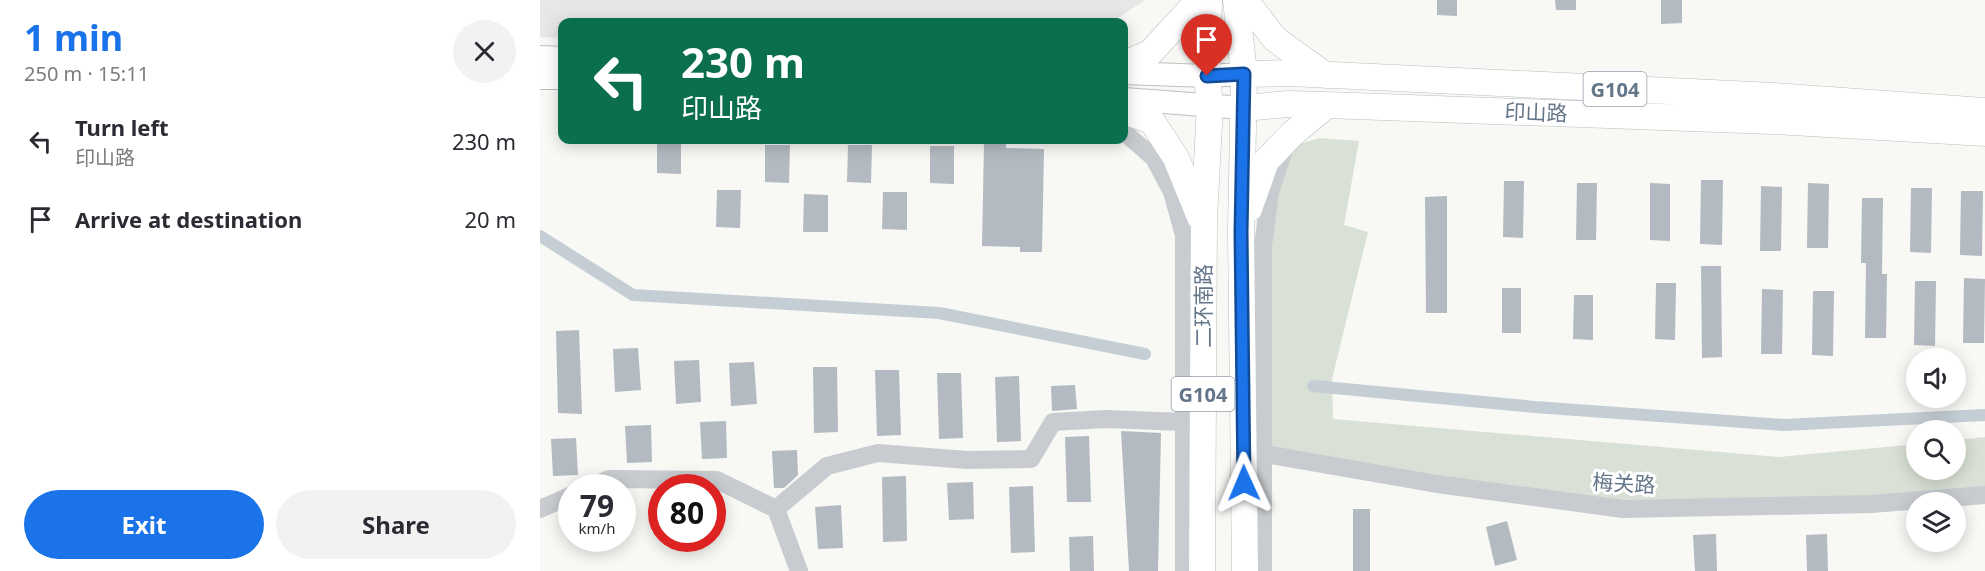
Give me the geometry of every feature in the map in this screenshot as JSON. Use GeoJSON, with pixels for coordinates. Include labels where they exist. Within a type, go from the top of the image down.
{"type":"FeatureCollection","features":[{"type":"Feature","properties":{"kind":"highway"},"geometry":{"type":"LineString","coordinates":[[1128,62],[1150,53],[1199,0]]}},
{"type":"Feature","properties":{"kind":"highway","name":"G104"},"geometry":{"type":"LineString","coordinates":[[1207,76],[1209,0]]}},
{"type":"Feature","properties":{"kind":"highway","name":"G104"},"geometry":{"type":"LineString","coordinates":[[1236,0],[1244,74]]}},
{"type":"Feature","properties":{"kind":"highway"},"geometry":{"type":"LineString","coordinates":[[1245,0],[1275,39],[1325,75]]}},
{"type":"Feature","properties":{"kind":"highway","name":"二环南路"},"geometry":{"type":"LineString","coordinates":[[1244,74],[1241,232],[1245,571]]}},
{"type":"Feature","properties":{"kind":"highway","name":"印山路"},"geometry":{"type":"LineString","coordinates":[[1244,74],[1325,75],[1774,96],[1985,111]]}},
{"type":"Feature","properties":{"kind":"highway","name":"二环南路"},"geometry":{"type":"LineString","coordinates":[[1202,571],[1204,226],[1210,106],[1207,76]]}},
{"type":"Feature","properties":{"kind":"highway","name":"印山路"},"geometry":{"type":"LineString","coordinates":[[1244,108],[1288,104],[1327,105],[1773,121],[1985,133]]}},
{"type":"Feature","properties":{"kind":"highway"},"geometry":{"type":"LineString","coordinates":[[1241,232],[1266,161],[1287,138],[1327,105]]}},
{"type":"Feature","properties":{"kind":"highway"},"geometry":{"type":"LineString","coordinates":[[1128,112],[1152,121],[1176,158],[1204,226]]}},
{"type":"Feature","properties":{"kind":"main road"},"geometry":{"type":"LineString","coordinates":[[540,57],[558,58]]}},
{"type":"Feature","properties":{"kind":"main road","name":"印山路"},"geometry":{"type":"LineString","coordinates":[[1128,73],[1207,76],[1244,74]]}},
{"type":"Feature","properties":{"kind":"main road"},"geometry":{"type":"LineString","coordinates":[[540,78],[558,78]]}},
{"type":"Feature","properties":{"kind":"main road","name":"印山路"},"geometry":{"type":"LineString","coordinates":[[1128,99],[1244,108]]}},
{"type":"Feature","properties":{"kind":"street"},"geometry":{"type":"LineString","coordinates":[[1128,135],[1154,158],[1172,192],[1184,235],[1184,571]]}},
{"type":"Feature","properties":{"kind":"street"},"geometry":{"type":"LineString","coordinates":[[1263,571],[1263,246],[1270,192],[1287,138]]}},
{"type":"Feature","properties":{"kind":"street"},"geometry":{"type":"LineString","coordinates":[[776,509],[827,466],[878,453],[967,460],[1031,459],[1053,422],[1106,419],[1184,422]]}},
{"type":"Feature","properties":{"kind":"street","name":"梅关路"},"geometry":{"type":"LineString","coordinates":[[1264,454],[1437,484],[1623,509],[1871,504],[1985,495]]}},
{"type":"Feature","properties":{"kind":"street"},"geometry":{"type":"LineString","coordinates":[[636,479],[717,480],[776,509],[799,571]]}},
{"type":"Feature","properties":{"kind":"street"},"geometry":{"type":"LineString","coordinates":[[540,509],[558,501]]}},
{"type":"Feature","properties":{"kind":"shaded area"},"geometry":{"type":"Polygon","coordinates":[[[540,0],[1145,0],[1118,18],[558,18],[558,38],[540,37],[540,0]]]}},
{"type":"Feature","properties":{"kind":"shaded area"},"geometry":{"type":"Polygon","coordinates":[[[1319,138],[1359,141],[1344,225],[1368,232],[1332,379],[1333,419],[1779,457],[1906,445],[1906,480],[1966,480],[1966,439],[1985,437],[1985,495],[1966,496],[1966,492],[1906,492],[1906,498],[1623,509],[1265,454],[1263,246],[1284,149],[1319,138]]]}},
{"type":"Feature","properties":{"kind":"building"},"geometry":{"type":"Polygon","coordinates":[[[1437,0],[1457,0],[1457,16],[1437,15],[1437,0]]]}},
{"type":"Feature","properties":{"kind":"building"},"geometry":{"type":"Polygon","coordinates":[[[1555,0],[1576,0],[1576,10],[1556,10],[1555,0]]]}},
{"type":"Feature","properties":{"kind":"building"},"geometry":{"type":"Polygon","coordinates":[[[1661,0],[1682,0],[1682,23],[1661,24],[1661,0]]]}},
{"type":"Feature","properties":{"kind":"building"},"geometry":{"type":"Polygon","coordinates":[[[657,144],[681,144],[681,174],[657,173],[657,144]]]}},
{"type":"Feature","properties":{"kind":"building"},"geometry":{"type":"Polygon","coordinates":[[[984,144],[1006,144],[1006,148],[1044,149],[1042,252],[1020,252],[1020,247],[982,246],[984,144]]]}},
{"type":"Feature","properties":{"kind":"building"},"geometry":{"type":"Polygon","coordinates":[[[765,145],[790,145],[789,183],[765,182],[765,145]]]}},
{"type":"Feature","properties":{"kind":"building"},"geometry":{"type":"Polygon","coordinates":[[[848,145],[872,145],[871,183],[847,182],[848,145]]]}},
{"type":"Feature","properties":{"kind":"building"},"geometry":{"type":"Polygon","coordinates":[[[930,146],[954,146],[954,184],[930,183],[930,146]]]}},
{"type":"Feature","properties":{"kind":"building"},"geometry":{"type":"Polygon","coordinates":[[[1701,180],[1723,180],[1722,245],[1700,244],[1701,180]]]}},
{"type":"Feature","properties":{"kind":"building"},"geometry":{"type":"Polygon","coordinates":[[[1504,181],[1524,181],[1523,238],[1503,237],[1504,181]]]}},
{"type":"Feature","properties":{"kind":"building"},"geometry":{"type":"Polygon","coordinates":[[[1577,183],[1597,183],[1596,240],[1576,240],[1577,183]]]}},
{"type":"Feature","properties":{"kind":"building"},"geometry":{"type":"Polygon","coordinates":[[[1650,183],[1670,184],[1670,241],[1650,240],[1650,183]]]}},
{"type":"Feature","properties":{"kind":"building"},"geometry":{"type":"Polygon","coordinates":[[[1808,183],[1829,184],[1828,248],[1807,248],[1808,183]]]}},
{"type":"Feature","properties":{"kind":"building"},"geometry":{"type":"Polygon","coordinates":[[[1761,186],[1782,187],[1781,251],[1760,251],[1761,186]]]}},
{"type":"Feature","properties":{"kind":"building"},"geometry":{"type":"Polygon","coordinates":[[[1911,188],[1932,188],[1931,253],[1910,252],[1911,188]]]}},
{"type":"Feature","properties":{"kind":"building"},"geometry":{"type":"Polygon","coordinates":[[[717,190],[741,190],[740,228],[716,227],[717,190]]]}},
{"type":"Feature","properties":{"kind":"building"},"geometry":{"type":"Polygon","coordinates":[[[1961,191],[1983,191],[1982,256],[1960,255],[1961,191]]]}},
{"type":"Feature","properties":{"kind":"building"},"geometry":{"type":"Polygon","coordinates":[[[883,192],[907,192],[907,230],[882,229],[883,192]]]}},
{"type":"Feature","properties":{"kind":"building"},"geometry":{"type":"Polygon","coordinates":[[[804,194],[828,195],[828,232],[803,232],[804,194]]]}},
{"type":"Feature","properties":{"kind":"building"},"geometry":{"type":"Polygon","coordinates":[[[1447,196],[1447,313],[1426,313],[1425,197],[1447,196]]]}},
{"type":"Feature","properties":{"kind":"building"},"geometry":{"type":"Polygon","coordinates":[[[1862,198],[1883,198],[1882,274],[1887,274],[1886,338],[1865,338],[1866,263],[1861,263],[1862,198]]]}},
{"type":"Feature","properties":{"kind":"building"},"geometry":{"type":"Polygon","coordinates":[[[1701,266],[1721,266],[1722,357],[1702,358],[1701,266]]]}},
{"type":"Feature","properties":{"kind":"building"},"geometry":{"type":"Polygon","coordinates":[[[1964,278],[1985,279],[1984,343],[1963,343],[1964,278]]]}},
{"type":"Feature","properties":{"kind":"building"},"geometry":{"type":"Polygon","coordinates":[[[1915,281],[1936,281],[1935,346],[1914,345],[1915,281]]]}},
{"type":"Feature","properties":{"kind":"building"},"geometry":{"type":"Polygon","coordinates":[[[1656,283],[1676,283],[1675,340],[1655,339],[1656,283]]]}},
{"type":"Feature","properties":{"kind":"building"},"geometry":{"type":"Polygon","coordinates":[[[1502,288],[1521,288],[1521,333],[1502,333],[1502,288]]]}},
{"type":"Feature","properties":{"kind":"building"},"geometry":{"type":"Polygon","coordinates":[[[1762,289],[1783,290],[1782,354],[1761,354],[1762,289]]]}},
{"type":"Feature","properties":{"kind":"building"},"geometry":{"type":"Polygon","coordinates":[[[1813,291],[1834,291],[1833,356],[1812,355],[1813,291]]]}},
{"type":"Feature","properties":{"kind":"building"},"geometry":{"type":"Polygon","coordinates":[[[1574,295],[1593,295],[1593,340],[1573,339],[1574,295]]]}},
{"type":"Feature","properties":{"kind":"building"},"geometry":{"type":"Polygon","coordinates":[[[579,330],[582,414],[558,413],[556,331],[579,330]]]}},
{"type":"Feature","properties":{"kind":"building"},"geometry":{"type":"Polygon","coordinates":[[[638,348],[641,390],[615,392],[613,349],[638,348]]]}},
{"type":"Feature","properties":{"kind":"building"},"geometry":{"type":"Polygon","coordinates":[[[699,360],[701,402],[676,404],[674,361],[699,360]]]}},
{"type":"Feature","properties":{"kind":"building"},"geometry":{"type":"Polygon","coordinates":[[[754,362],[757,404],[731,406],[729,363],[754,362]]]}},
{"type":"Feature","properties":{"kind":"building"},"geometry":{"type":"Polygon","coordinates":[[[813,367],[837,367],[838,432],[814,433],[813,367]]]}},
{"type":"Feature","properties":{"kind":"building"},"geometry":{"type":"Polygon","coordinates":[[[875,370],[899,370],[901,435],[877,436],[875,370]]]}},
{"type":"Feature","properties":{"kind":"building"},"geometry":{"type":"Polygon","coordinates":[[[937,373],[961,373],[963,438],[939,439],[937,373]]]}},
{"type":"Feature","properties":{"kind":"building"},"geometry":{"type":"Polygon","coordinates":[[[1019,376],[1021,441],[997,442],[995,377],[1019,376]]]}},
{"type":"Feature","properties":{"kind":"building"},"geometry":{"type":"Polygon","coordinates":[[[1075,385],[1077,409],[1052,411],[1051,386],[1075,385]]]}},
{"type":"Feature","properties":{"kind":"building"},"geometry":{"type":"Polygon","coordinates":[[[726,421],[727,458],[702,459],[700,422],[726,421]]]}},
{"type":"Feature","properties":{"kind":"building"},"geometry":{"type":"Polygon","coordinates":[[[651,425],[652,462],[627,463],[625,426],[651,425]]]}},
{"type":"Feature","properties":{"kind":"building"},"geometry":{"type":"Polygon","coordinates":[[[1121,431],[1161,433],[1158,571],[1129,571],[1121,431]]]}},
{"type":"Feature","properties":{"kind":"building"},"geometry":{"type":"Polygon","coordinates":[[[1089,436],[1091,502],[1067,502],[1065,437],[1089,436]]]}},
{"type":"Feature","properties":{"kind":"building"},"geometry":{"type":"Polygon","coordinates":[[[576,438],[578,474],[553,476],[551,439],[576,438]]]}},
{"type":"Feature","properties":{"kind":"building"},"geometry":{"type":"Polygon","coordinates":[[[797,450],[798,475],[784,488],[774,488],[772,451],[797,450]]]}},
{"type":"Feature","properties":{"kind":"building"},"geometry":{"type":"Polygon","coordinates":[[[906,476],[907,541],[883,542],[882,477],[906,476]]]}},
{"type":"Feature","properties":{"kind":"building"},"geometry":{"type":"Polygon","coordinates":[[[973,482],[974,519],[949,520],[947,483],[973,482]]]}},
{"type":"Feature","properties":{"kind":"building"},"geometry":{"type":"Polygon","coordinates":[[[1033,486],[1035,552],[1011,553],[1009,487],[1033,486]]]}},
{"type":"Feature","properties":{"kind":"building"},"geometry":{"type":"Polygon","coordinates":[[[841,505],[843,548],[818,549],[815,507],[841,505]]]}},
{"type":"Feature","properties":{"kind":"building"},"geometry":{"type":"Polygon","coordinates":[[[1353,509],[1370,509],[1370,571],[1353,571],[1353,509]]]}},
{"type":"Feature","properties":{"kind":"building"},"geometry":{"type":"Polygon","coordinates":[[[1507,521],[1517,560],[1495,566],[1486,527],[1507,521]]]}},
{"type":"Feature","properties":{"kind":"building"},"geometry":{"type":"Polygon","coordinates":[[[1716,534],[1717,571],[1695,571],[1693,535],[1716,534]]]}},
{"type":"Feature","properties":{"kind":"building"},"geometry":{"type":"Polygon","coordinates":[[[1827,534],[1828,571],[1807,571],[1806,535],[1827,534]]]}},
{"type":"Feature","properties":{"kind":"building"},"geometry":{"type":"Polygon","coordinates":[[[1093,536],[1094,571],[1070,571],[1069,537],[1093,536]]]}},
{"type":"Feature","properties":{"kind":"waterway"},"geometry":{"type":"LineString","coordinates":[[540,236],[633,295],[939,313],[1145,354]]}},
{"type":"Feature","properties":{"kind":"waterway"},"geometry":{"type":"LineString","coordinates":[[1313,386],[1535,407],[1784,425],[1985,415]]}},
{"type":"Feature","properties":{"kind":"route"},"geometry":{"type":"LineString","coordinates":[[1207,76],[1244,74],[1241,232],[1244,483]]}}]}
